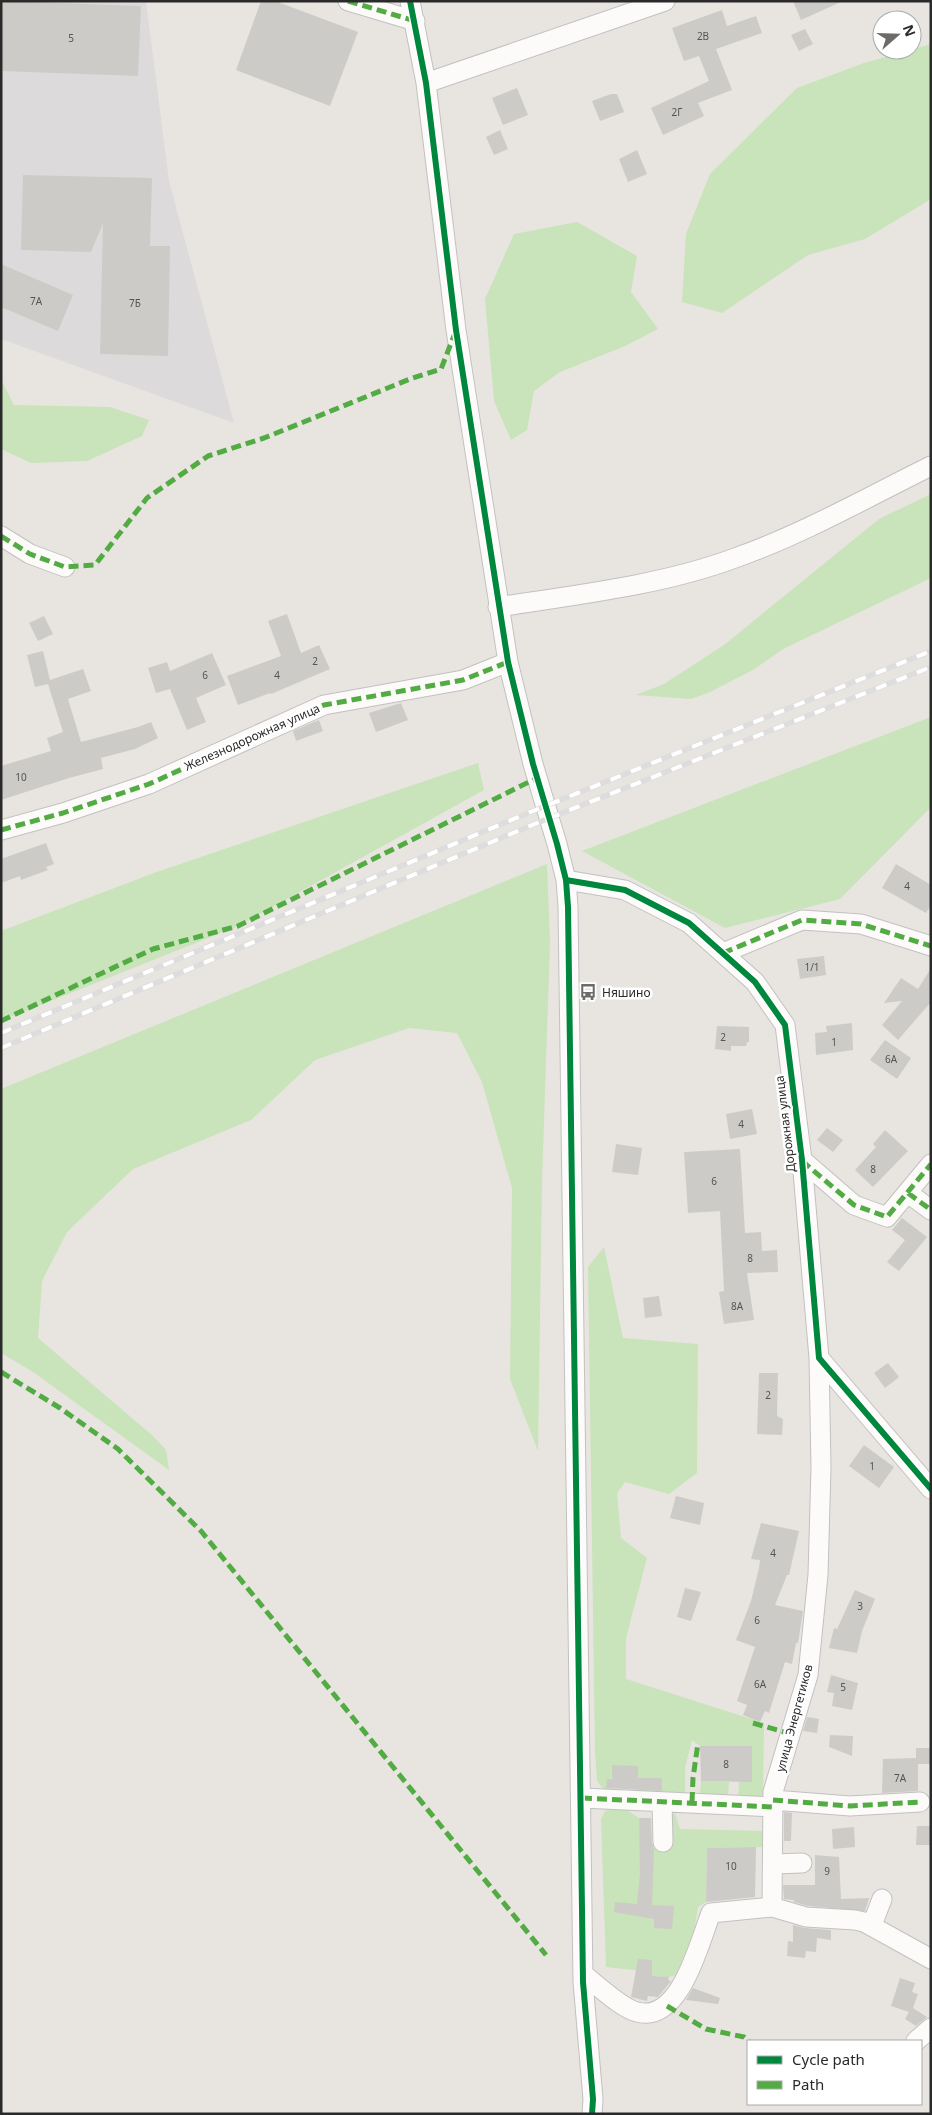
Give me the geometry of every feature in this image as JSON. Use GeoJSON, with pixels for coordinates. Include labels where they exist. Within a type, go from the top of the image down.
{"type":"FeatureCollection","features":[{"type":"Feature","properties":{"kind":"street"},"geometry":{"type":"LineString","coordinates":[[348,1],[415,21]]}},
{"type":"Feature","properties":{"kind":"street"},"geometry":{"type":"LineString","coordinates":[[410,1],[426,83],[456,330],[498,607],[508,662],[535,771],[566,880],[568,907],[582,1798],[583,1974],[592,2114]]}},
{"type":"Feature","properties":{"kind":"street"},"geometry":{"type":"LineString","coordinates":[[426,83],[664,1]]}},
{"type":"Feature","properties":{"kind":"street"},"geometry":{"type":"LineString","coordinates":[[498,607],[606,590],[727,561],[794,534],[931,466]]}},
{"type":"Feature","properties":{"kind":"street"},"geometry":{"type":"LineString","coordinates":[[1,536],[30,554],[65,567]]}},
{"type":"Feature","properties":{"kind":"street","name":"Железнодорожная улица"},"geometry":{"type":"LineString","coordinates":[[1,830],[64,813],[150,784],[324,705],[464,680],[508,662]]}},
{"type":"Feature","properties":{"kind":"street","name":"Дорожная улица"},"geometry":{"type":"LineString","coordinates":[[566,880],[625,890],[689,924],[755,982],[785,1025],[802,1160],[819,1358]]}},
{"type":"Feature","properties":{"kind":"street"},"geometry":{"type":"LineString","coordinates":[[723,953],[802,920],[861,924],[931,946]]}},
{"type":"Feature","properties":{"kind":"street"},"geometry":{"type":"LineString","coordinates":[[802,1160],[854,1204],[887,1217],[931,1164]]}},
{"type":"Feature","properties":{"kind":"street"},"geometry":{"type":"LineString","coordinates":[[908,1193],[931,1210]]}},
{"type":"Feature","properties":{"kind":"street"},"geometry":{"type":"LineString","coordinates":[[819,1358],[931,1489]]}},
{"type":"Feature","properties":{"kind":"street","name":"улица Энергетиков"},"geometry":{"type":"LineString","coordinates":[[772,1907],[773,1792],[808,1675],[817,1584],[821,1468],[819,1358]]}},
{"type":"Feature","properties":{"kind":"street"},"geometry":{"type":"LineString","coordinates":[[582,1798],[662,1802],[850,1806],[920,1802]]}},
{"type":"Feature","properties":{"kind":"street"},"geometry":{"type":"LineString","coordinates":[[662,1802],[663,1842]]}},
{"type":"Feature","properties":{"kind":"street"},"geometry":{"type":"LineString","coordinates":[[773,1864],[802,1863]]}},
{"type":"Feature","properties":{"kind":"street"},"geometry":{"type":"LineString","coordinates":[[872,1925],[882,1899]]}},
{"type":"Feature","properties":{"kind":"street"},"geometry":{"type":"LineString","coordinates":[[583,1974],[636,2012],[656,2012],[667,2006],[683,1982],[711,1913],[772,1907],[806,1917],[855,1920],[872,1925],[931,1959]]}},
{"type":"Feature","properties":{"kind":"street"},"geometry":{"type":"LineString","coordinates":[[917,2040],[931,2028]]}},
{"type":"Feature","properties":{"kind":"shaded area"},"geometry":{"type":"Polygon","coordinates":[[[1,1],[146,1],[169,181],[234,423],[1,339],[1,1]]]}},
{"type":"Feature","properties":{"kind":"green space"},"geometry":{"type":"Polygon","coordinates":[[[931,44],[931,199],[865,239],[808,255],[722,313],[682,302],[686,234],[710,174],[797,88],[875,60],[922,60],[922,47],[931,44]]]}},
{"type":"Feature","properties":{"kind":"green space"},"geometry":{"type":"Polygon","coordinates":[[[577,222],[637,256],[631,292],[658,329],[625,346],[560,372],[534,391],[527,430],[511,440],[494,401],[485,299],[514,234],[577,222]]]}},
{"type":"Feature","properties":{"kind":"green space"},"geometry":{"type":"Polygon","coordinates":[[[1,382],[14,405],[110,407],[149,420],[142,436],[87,461],[31,463],[1,449],[1,382]]]}},
{"type":"Feature","properties":{"kind":"green space"},"geometry":{"type":"Polygon","coordinates":[[[931,494],[931,578],[783,649],[753,670],[710,692],[691,699],[636,695],[664,684],[724,645],[879,519],[931,494]]]}},
{"type":"Feature","properties":{"kind":"green space"},"geometry":{"type":"Polygon","coordinates":[[[931,717],[931,807],[840,899],[725,928],[582,851],[931,717]]]}},
{"type":"Feature","properties":{"kind":"green space"},"geometry":{"type":"Polygon","coordinates":[[[478,763],[484,790],[238,926],[1,1021],[1,931],[154,873],[478,763]]]}},
{"type":"Feature","properties":{"kind":"green space"},"geometry":{"type":"Polygon","coordinates":[[[547,864],[550,943],[542,1180],[538,1451],[510,1379],[512,1188],[482,1082],[457,1033],[409,1028],[315,1060],[251,1120],[133,1169],[67,1232],[42,1281],[38,1338],[153,1436],[166,1450],[169,1470],[33,1372],[1,1353],[1,1089],[547,864]]]}},
{"type":"Feature","properties":{"kind":"green space"},"geometry":{"type":"Polygon","coordinates":[[[604,1247],[623,1338],[698,1344],[697,1473],[669,1494],[625,1482],[617,1493],[621,1538],[647,1558],[626,1638],[626,1679],[764,1723],[763,1794],[757,1799],[738,1797],[739,1782],[751,1746],[700,1746],[692,1740],[685,1768],[685,1794],[637,1791],[638,1766],[612,1766],[611,1789],[603,1789],[597,1781],[588,1267],[604,1247]]]}},
{"type":"Feature","properties":{"kind":"green space"},"geometry":{"type":"Polygon","coordinates":[[[701,1781],[729,1782],[728,1796],[700,1796],[701,1781]]]}},
{"type":"Feature","properties":{"kind":"green space"},"geometry":{"type":"Polygon","coordinates":[[[616,1808],[625,1809],[639,1818],[640,1849],[657,1848],[667,1818],[675,1813],[680,1829],[764,1831],[763,1847],[707,1848],[706,1902],[698,1907],[694,1932],[676,1975],[669,1977],[652,1976],[652,1972],[606,1967],[601,1819],[605,1811],[616,1808]]]}},
{"type":"Feature","properties":{"kind":"building"},"geometry":{"type":"Polygon","coordinates":[[[1,1],[141,6],[138,76],[1,71],[1,1]]]}},
{"type":"Feature","properties":{"kind":"building"},"geometry":{"type":"Polygon","coordinates":[[[261,1],[275,1],[358,32],[330,106],[236,70],[261,1]]]}},
{"type":"Feature","properties":{"kind":"building"},"geometry":{"type":"Polygon","coordinates":[[[793,1],[843,1],[801,20],[793,1]]]}},
{"type":"Feature","properties":{"kind":"building"},"geometry":{"type":"Polygon","coordinates":[[[722,10],[727,26],[756,16],[762,33],[716,49],[732,90],[698,103],[704,116],[663,135],[651,108],[709,81],[699,56],[684,61],[672,28],[722,10]]]}},
{"type":"Feature","properties":{"kind":"building"},"geometry":{"type":"Polygon","coordinates":[[[805,29],[813,44],[799,51],[791,35],[805,29]]]}},
{"type":"Feature","properties":{"kind":"building"},"geometry":{"type":"Polygon","coordinates":[[[517,88],[528,115],[503,125],[492,98],[517,88]]]}},
{"type":"Feature","properties":{"kind":"building"},"geometry":{"type":"Polygon","coordinates":[[[611,94],[617,94],[624,112],[600,121],[592,101],[611,94]]]}},
{"type":"Feature","properties":{"kind":"building"},"geometry":{"type":"Polygon","coordinates":[[[500,130],[508,149],[494,155],[486,137],[500,130]]]}},
{"type":"Feature","properties":{"kind":"building"},"geometry":{"type":"Polygon","coordinates":[[[637,150],[647,174],[628,182],[619,159],[637,150]]]}},
{"type":"Feature","properties":{"kind":"building"},"geometry":{"type":"Polygon","coordinates":[[[23,175],[152,178],[150,246],[170,246],[168,356],[100,354],[103,223],[91,252],[21,250],[23,175]]]}},
{"type":"Feature","properties":{"kind":"building"},"geometry":{"type":"Polygon","coordinates":[[[1,264],[73,295],[58,331],[1,307],[1,264]]]}},
{"type":"Feature","properties":{"kind":"building"},"geometry":{"type":"Polygon","coordinates":[[[287,614],[301,653],[319,645],[330,669],[271,694],[238,705],[227,676],[281,656],[268,621],[287,614]]]}},
{"type":"Feature","properties":{"kind":"building"},"geometry":{"type":"Polygon","coordinates":[[[44,616],[53,634],[38,641],[29,623],[44,616]]]}},
{"type":"Feature","properties":{"kind":"building"},"geometry":{"type":"Polygon","coordinates":[[[43,651],[50,680],[83,669],[91,691],[68,699],[81,742],[151,722],[158,738],[135,749],[101,758],[103,769],[1,800],[1,766],[51,751],[47,738],[63,732],[48,684],[35,687],[27,655],[43,651]]]}},
{"type":"Feature","properties":{"kind":"building"},"geometry":{"type":"Polygon","coordinates":[[[212,653],[226,685],[196,698],[206,722],[187,730],[170,689],[156,693],[148,668],[167,662],[170,671],[212,653]]]}},
{"type":"Feature","properties":{"kind":"building"},"geometry":{"type":"Polygon","coordinates":[[[401,703],[408,720],[376,732],[369,713],[401,703]]]}},
{"type":"Feature","properties":{"kind":"building"},"geometry":{"type":"Polygon","coordinates":[[[319,720],[323,731],[296,741],[293,731],[319,720]]]}},
{"type":"Feature","properties":{"kind":"building"},"geometry":{"type":"Polygon","coordinates":[[[46,843],[54,864],[46,867],[48,870],[21,880],[20,876],[1,883],[1,859],[46,843]]]}},
{"type":"Feature","properties":{"kind":"building"},"geometry":{"type":"Polygon","coordinates":[[[896,864],[931,885],[931,905],[926,913],[882,888],[896,864]]]}},
{"type":"Feature","properties":{"kind":"building"},"geometry":{"type":"Polygon","coordinates":[[[824,956],[826,975],[800,979],[797,959],[824,956]]]}},
{"type":"Feature","properties":{"kind":"building"},"geometry":{"type":"Polygon","coordinates":[[[931,968],[931,1002],[898,1040],[882,1025],[902,1001],[884,1003],[901,978],[918,989],[931,968]]]}},
{"type":"Feature","properties":{"kind":"building"},"geometry":{"type":"Polygon","coordinates":[[[852,1023],[853,1050],[816,1055],[815,1033],[827,1032],[826,1026],[852,1023]]]}},
{"type":"Feature","properties":{"kind":"building"},"geometry":{"type":"Polygon","coordinates":[[[717,1026],[749,1027],[749,1042],[747,1042],[746,1046],[731,1046],[731,1051],[715,1049],[717,1026]]]}},
{"type":"Feature","properties":{"kind":"building"},"geometry":{"type":"Polygon","coordinates":[[[885,1040],[911,1058],[897,1079],[870,1060],[885,1040]]]}},
{"type":"Feature","properties":{"kind":"building"},"geometry":{"type":"Polygon","coordinates":[[[752,1109],[757,1134],[730,1139],[726,1114],[752,1109]]]}},
{"type":"Feature","properties":{"kind":"building"},"geometry":{"type":"Polygon","coordinates":[[[827,1128],[843,1140],[833,1152],[817,1140],[827,1128]]]}},
{"type":"Feature","properties":{"kind":"building"},"geometry":{"type":"Polygon","coordinates":[[[885,1130],[908,1151],[873,1187],[855,1170],[876,1147],[873,1144],[885,1130]]]}},
{"type":"Feature","properties":{"kind":"building"},"geometry":{"type":"Polygon","coordinates":[[[616,1144],[642,1148],[638,1175],[612,1172],[616,1144]]]}},
{"type":"Feature","properties":{"kind":"building"},"geometry":{"type":"Polygon","coordinates":[[[740,1149],[745,1233],[761,1232],[762,1251],[777,1250],[778,1272],[747,1273],[754,1320],[724,1324],[719,1292],[724,1291],[720,1211],[688,1213],[684,1152],[740,1149]]]}},
{"type":"Feature","properties":{"kind":"building"},"geometry":{"type":"Polygon","coordinates":[[[902,1218],[927,1237],[899,1271],[887,1262],[905,1240],[892,1230],[902,1218]]]}},
{"type":"Feature","properties":{"kind":"building"},"geometry":{"type":"Polygon","coordinates":[[[659,1296],[662,1316],[645,1318],[643,1298],[659,1296]]]}},
{"type":"Feature","properties":{"kind":"building"},"geometry":{"type":"Polygon","coordinates":[[[888,1363],[899,1377],[885,1388],[874,1373],[888,1363]]]}},
{"type":"Feature","properties":{"kind":"building"},"geometry":{"type":"Polygon","coordinates":[[[759,1373],[778,1373],[777,1416],[783,1419],[782,1435],[757,1434],[759,1373]]]}},
{"type":"Feature","properties":{"kind":"building"},"geometry":{"type":"Polygon","coordinates":[[[864,1445],[894,1467],[879,1488],[849,1466],[864,1445]]]}},
{"type":"Feature","properties":{"kind":"building"},"geometry":{"type":"Polygon","coordinates":[[[676,1496],[704,1503],[700,1525],[670,1518],[676,1496]]]}},
{"type":"Feature","properties":{"kind":"building"},"geometry":{"type":"Polygon","coordinates":[[[761,1523],[799,1531],[789,1575],[787,1575],[775,1605],[803,1611],[798,1643],[796,1643],[792,1664],[785,1662],[769,1713],[765,1711],[760,1722],[743,1715],[747,1705],[737,1701],[755,1647],[736,1640],[751,1601],[759,1568],[760,1560],[751,1559],[761,1523]]]}},
{"type":"Feature","properties":{"kind":"building"},"geometry":{"type":"Polygon","coordinates":[[[685,1588],[701,1592],[691,1621],[677,1617],[685,1588]]]}},
{"type":"Feature","properties":{"kind":"building"},"geometry":{"type":"Polygon","coordinates":[[[855,1590],[875,1599],[862,1631],[857,1653],[829,1648],[834,1628],[837,1629],[855,1590]]]}},
{"type":"Feature","properties":{"kind":"building"},"geometry":{"type":"Polygon","coordinates":[[[831,1675],[858,1683],[852,1710],[832,1706],[834,1693],[827,1692],[831,1675]]]}},
{"type":"Feature","properties":{"kind":"building"},"geometry":{"type":"Polygon","coordinates":[[[807,1717],[819,1719],[817,1733],[803,1731],[807,1717]]]}},
{"type":"Feature","properties":{"kind":"building"},"geometry":{"type":"Polygon","coordinates":[[[830,1735],[853,1736],[852,1756],[829,1747],[830,1735]]]}},
{"type":"Feature","properties":{"kind":"building"},"geometry":{"type":"Polygon","coordinates":[[[700,1746],[752,1746],[752,1782],[701,1781],[700,1746]]]}},
{"type":"Feature","properties":{"kind":"building"},"geometry":{"type":"Polygon","coordinates":[[[916,1748],[931,1748],[931,1764],[918,1764],[918,1791],[882,1793],[883,1759],[916,1758],[916,1748]]]}},
{"type":"Feature","properties":{"kind":"building"},"geometry":{"type":"Polygon","coordinates":[[[612,1765],[638,1766],[638,1778],[662,1778],[662,1791],[606,1788],[607,1779],[612,1779],[612,1765]]]}},
{"type":"Feature","properties":{"kind":"building"},"geometry":{"type":"Polygon","coordinates":[[[784,1812],[792,1813],[791,1841],[784,1841],[784,1812]]]}},
{"type":"Feature","properties":{"kind":"building"},"geometry":{"type":"Polygon","coordinates":[[[639,1818],[651,1818],[654,1849],[652,1905],[674,1906],[672,1929],[654,1928],[654,1919],[614,1912],[615,1902],[637,1904],[640,1874],[639,1818]]]}},
{"type":"Feature","properties":{"kind":"building"},"geometry":{"type":"Polygon","coordinates":[[[917,1826],[931,1826],[931,1845],[916,1845],[917,1826]]]}},
{"type":"Feature","properties":{"kind":"building"},"geometry":{"type":"Polygon","coordinates":[[[854,1827],[855,1847],[833,1849],[832,1829],[854,1827]]]}},
{"type":"Feature","properties":{"kind":"building"},"geometry":{"type":"Polygon","coordinates":[[[756,1847],[755,1897],[706,1902],[707,1848],[756,1847]]]}},
{"type":"Feature","properties":{"kind":"building"},"geometry":{"type":"Polygon","coordinates":[[[815,1855],[839,1857],[841,1899],[869,1898],[865,1911],[808,1906],[794,1902],[794,1900],[784,1899],[783,1885],[815,1885],[815,1855]]]}},
{"type":"Feature","properties":{"kind":"building"},"geometry":{"type":"Polygon","coordinates":[[[793,1925],[831,1930],[831,1940],[817,1938],[816,1952],[806,1951],[805,1958],[787,1956],[788,1941],[793,1942],[793,1925]]]}},
{"type":"Feature","properties":{"kind":"building"},"geometry":{"type":"Polygon","coordinates":[[[638,1959],[652,1960],[652,1976],[669,1977],[668,1980],[671,1981],[658,1997],[648,1996],[647,2001],[631,1997],[638,1959]]]}},
{"type":"Feature","properties":{"kind":"building"},"geometry":{"type":"Polygon","coordinates":[[[900,1978],[915,1983],[912,1992],[918,1994],[913,2008],[927,2017],[916,2026],[905,2019],[909,2012],[891,2006],[900,1978]]]}},
{"type":"Feature","properties":{"kind":"building"},"geometry":{"type":"Polygon","coordinates":[[[693,1988],[720,1998],[718,2004],[686,2000],[693,1988]]]}},
{"type":"Feature","properties":{"kind":"railway"},"geometry":{"type":"LineString","coordinates":[[1,1033],[533,811],[931,651]]}},
{"type":"Feature","properties":{"kind":"railway"},"geometry":{"type":"LineString","coordinates":[[1,1048],[537,823],[931,667]]}},
{"type":"Feature","properties":{"kind":"marked path"},"geometry":{"type":"LineString","coordinates":[[348,1],[415,21]]}},
{"type":"Feature","properties":{"kind":"marked path"},"geometry":{"type":"LineString","coordinates":[[1,536],[30,554],[65,567],[95,565],[147,498],[208,456],[264,438],[410,379],[441,369],[455,333]]}},
{"type":"Feature","properties":{"kind":"marked path"},"geometry":{"type":"LineString","coordinates":[[1,830],[63,813],[149,784],[324,705],[463,680],[508,662]]}},
{"type":"Feature","properties":{"kind":"marked path"},"geometry":{"type":"LineString","coordinates":[[1,1021],[153,949],[238,926],[537,778]]}},
{"type":"Feature","properties":{"kind":"marked path"},"geometry":{"type":"LineString","coordinates":[[723,953],[802,920],[861,924],[931,946]]}},
{"type":"Feature","properties":{"kind":"marked path"},"geometry":{"type":"LineString","coordinates":[[802,1161],[854,1205],[887,1217],[931,1164]]}},
{"type":"Feature","properties":{"kind":"marked path"},"geometry":{"type":"LineString","coordinates":[[908,1193],[931,1210]]}},
{"type":"Feature","properties":{"kind":"marked path"},"geometry":{"type":"LineString","coordinates":[[1,1372],[60,1408],[118,1449],[201,1531],[546,1955]]}},
{"type":"Feature","properties":{"kind":"marked path"},"geometry":{"type":"LineString","coordinates":[[753,1723],[791,1734]]}},
{"type":"Feature","properties":{"kind":"marked path"},"geometry":{"type":"LineString","coordinates":[[692,1802],[698,1743]]}},
{"type":"Feature","properties":{"kind":"marked path"},"geometry":{"type":"LineString","coordinates":[[582,1798],[773,1807]]}},
{"type":"Feature","properties":{"kind":"marked path"},"geometry":{"type":"LineString","coordinates":[[773,1800],[850,1806],[920,1802]]}},
{"type":"Feature","properties":{"kind":"marked path"},"geometry":{"type":"LineString","coordinates":[[667,2006],[706,2029],[744,2037],[748,2040]]}},
{"type":"Feature","properties":{"kind":"cycle path"},"geometry":{"type":"LineString","coordinates":[[410,1],[426,83],[456,330],[508,662],[533,764],[566,880],[568,907],[583,1982],[593,2099],[592,2114]]}},
{"type":"Feature","properties":{"kind":"cycle path"},"geometry":{"type":"LineString","coordinates":[[566,880],[625,890],[689,923],[755,982],[785,1025],[802,1160],[819,1358],[931,1489]]}},
{"type":"Feature","properties":{"kind":"place","name":"Няшино"},"geometry":{"type":"Point","coordinates":[588,992]}}]}
